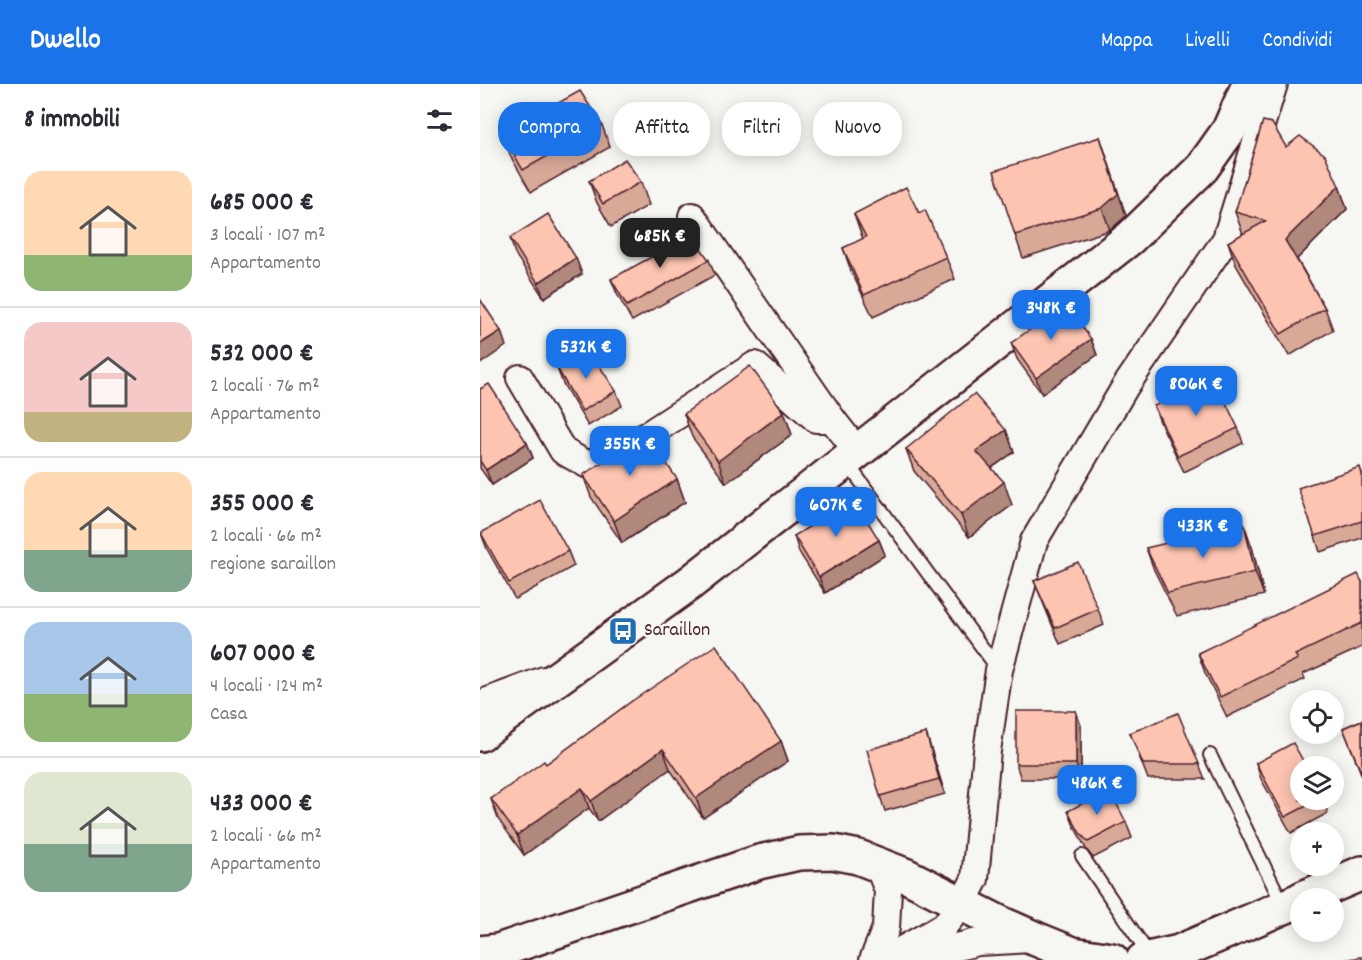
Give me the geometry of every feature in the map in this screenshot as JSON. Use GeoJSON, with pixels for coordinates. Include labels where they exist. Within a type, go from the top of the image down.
{"type":"FeatureCollection","features":[{"type":"Feature","properties":{"kind":"main road"},"geometry":{"type":"LineString","coordinates":[[480,734],[690,583],[1130,238],[1202,168],[1229,130],[1249,84]]}},
{"type":"Feature","properties":{"kind":"main road"},"geometry":{"type":"LineString","coordinates":[[480,954],[498,951],[759,862],[799,853],[833,852],[877,863],[908,876],[1036,939],[1073,954],[1112,960]]}},
{"type":"Feature","properties":{"kind":"main road"},"geometry":{"type":"LineString","coordinates":[[1328,888],[1362,873]]}},
{"type":"Feature","properties":{"kind":"main road"},"geometry":{"type":"LineString","coordinates":[[1148,959],[1179,952],[1290,905]]}},
{"type":"Feature","properties":{"kind":"street"},"geometry":{"type":"LineString","coordinates":[[884,960],[944,926],[962,904],[975,879],[987,751],[999,670],[1034,541],[1125,387],[1226,239],[1274,84]]}},
{"type":"Feature","properties":{"kind":"street"},"geometry":{"type":"LineString","coordinates":[[692,216],[832,419],[852,457]]}},
{"type":"Feature","properties":{"kind":"street"},"geometry":{"type":"LineString","coordinates":[[520,378],[563,451],[588,465],[638,441],[755,364],[816,419],[832,419]]}},
{"type":"Feature","properties":{"kind":"street"},"geometry":{"type":"LineString","coordinates":[[480,704],[564,673]]}},
{"type":"Feature","properties":{"kind":"street"},"geometry":{"type":"LineString","coordinates":[[873,960],[886,928],[888,890],[877,863]]}},
{"type":"Feature","properties":{"kind":"street"},"geometry":{"type":"LineString","coordinates":[[903,960],[978,942],[1036,939]]}},
{"type":"Feature","properties":{"kind":"lane"},"geometry":{"type":"LineString","coordinates":[[852,457],[999,670]]}},
{"type":"Feature","properties":{"kind":"lane"},"geometry":{"type":"LineString","coordinates":[[1210,755],[1290,892]]}},
{"type":"Feature","properties":{"kind":"lane"},"geometry":{"type":"LineString","coordinates":[[1082,856],[1148,959]]}},
{"type":"Feature","properties":{"kind":"building"},"geometry":{"type":"Polygon","coordinates":[[[580,91],[587,102],[560,102],[580,91]]]}},
{"type":"Feature","properties":{"kind":"building"},"geometry":{"type":"Polygon","coordinates":[[[1263,121],[1272,123],[1286,147],[1300,136],[1325,155],[1339,186],[1285,240],[1325,308],[1281,334],[1228,242],[1266,221],[1235,212],[1263,121]]]}},
{"type":"Feature","properties":{"kind":"building"},"geometry":{"type":"Polygon","coordinates":[[[1100,137],[1118,194],[1102,208],[1015,235],[994,171],[1100,137]]]}},
{"type":"Feature","properties":{"kind":"building"},"geometry":{"type":"Polygon","coordinates":[[[515,156],[548,156],[523,170],[515,156]]]}},
{"type":"Feature","properties":{"kind":"building"},"geometry":{"type":"Polygon","coordinates":[[[625,159],[641,182],[603,204],[589,181],[625,159]]]}},
{"type":"Feature","properties":{"kind":"building"},"geometry":{"type":"Polygon","coordinates":[[[906,187],[919,213],[925,210],[946,257],[864,295],[843,248],[866,237],[854,214],[906,187]]]}},
{"type":"Feature","properties":{"kind":"building"},"geometry":{"type":"Polygon","coordinates":[[[548,214],[576,258],[538,283],[510,238],[548,214]]]}},
{"type":"Feature","properties":{"kind":"building"},"geometry":{"type":"Polygon","coordinates":[[[689,231],[709,260],[627,306],[611,279],[664,250],[689,231]]]}},
{"type":"Feature","properties":{"kind":"building"},"geometry":{"type":"Polygon","coordinates":[[[480,299],[501,331],[480,344],[480,299]]]}},
{"type":"Feature","properties":{"kind":"building"},"geometry":{"type":"Polygon","coordinates":[[[1066,304],[1091,339],[1036,378],[1011,343],[1066,304]]]}},
{"type":"Feature","properties":{"kind":"building"},"geometry":{"type":"Polygon","coordinates":[[[589,350],[616,391],[582,411],[557,368],[589,350]]]}},
{"type":"Feature","properties":{"kind":"building"},"geometry":{"type":"Polygon","coordinates":[[[750,366],[784,412],[718,461],[684,414],[750,366]]]}},
{"type":"Feature","properties":{"kind":"building"},"geometry":{"type":"Polygon","coordinates":[[[1214,378],[1238,428],[1178,456],[1154,406],[1214,378]]]}},
{"type":"Feature","properties":{"kind":"building"},"geometry":{"type":"Polygon","coordinates":[[[489,384],[527,443],[486,470],[480,461],[480,389],[489,384]]]}},
{"type":"Feature","properties":{"kind":"building"},"geometry":{"type":"Polygon","coordinates":[[[974,394],[1006,430],[976,451],[1004,482],[961,515],[906,449],[974,394]]]}},
{"type":"Feature","properties":{"kind":"building"},"geometry":{"type":"Polygon","coordinates":[[[646,433],[677,479],[614,521],[583,475],[646,433]]]}},
{"type":"Feature","properties":{"kind":"building"},"geometry":{"type":"Polygon","coordinates":[[[1360,467],[1362,521],[1315,536],[1298,488],[1360,467]]]}},
{"type":"Feature","properties":{"kind":"building"},"geometry":{"type":"Polygon","coordinates":[[[854,499],[879,540],[819,577],[794,536],[854,499]]]}},
{"type":"Feature","properties":{"kind":"building"},"geometry":{"type":"Polygon","coordinates":[[[540,500],[568,551],[509,583],[481,533],[540,500]]]}},
{"type":"Feature","properties":{"kind":"building"},"geometry":{"type":"Polygon","coordinates":[[[1244,524],[1255,572],[1168,593],[1146,548],[1244,524]]]}},
{"type":"Feature","properties":{"kind":"building"},"geometry":{"type":"Polygon","coordinates":[[[1078,562],[1098,609],[1055,628],[1034,581],[1078,562]]]}},
{"type":"Feature","properties":{"kind":"building"},"geometry":{"type":"Polygon","coordinates":[[[1358,574],[1362,582],[1362,623],[1295,655],[1298,659],[1220,697],[1198,653],[1358,574]]]}},
{"type":"Feature","properties":{"kind":"building"},"geometry":{"type":"Polygon","coordinates":[[[716,645],[781,741],[696,798],[663,749],[591,801],[582,788],[517,835],[491,799],[544,761],[546,764],[632,701],[716,645]]]}},
{"type":"Feature","properties":{"kind":"building"},"geometry":{"type":"Polygon","coordinates":[[[1016,711],[1076,711],[1076,764],[1016,764],[1016,711]]]}},
{"type":"Feature","properties":{"kind":"building"},"geometry":{"type":"Polygon","coordinates":[[[1178,713],[1199,764],[1143,764],[1130,733],[1178,713]]]}},
{"type":"Feature","properties":{"kind":"building"},"geometry":{"type":"Polygon","coordinates":[[[1362,720],[1362,774],[1344,730],[1344,728],[1362,720]]]}},
{"type":"Feature","properties":{"kind":"building"},"geometry":{"type":"Polygon","coordinates":[[[926,733],[939,779],[880,796],[867,750],[926,733]]]}},
{"type":"Feature","properties":{"kind":"building"},"geometry":{"type":"Polygon","coordinates":[[[1294,744],[1300,756],[1290,756],[1290,810],[1299,810],[1285,817],[1256,763],[1294,744]]]}},
{"type":"Feature","properties":{"kind":"building"},"geometry":{"type":"Polygon","coordinates":[[[1109,789],[1126,822],[1088,842],[1080,833],[1068,811],[1109,789]]]}},
{"type":"Feature","properties":{"kind":"building"},"geometry":{"type":"Polygon","coordinates":[[[1362,957],[1362,960],[1344,960],[1362,957]]]}},
{"type":"Feature","properties":{"kind":"place","name":"Saraillon"},"geometry":{"type":"Point","coordinates":[623,631]}}]}
